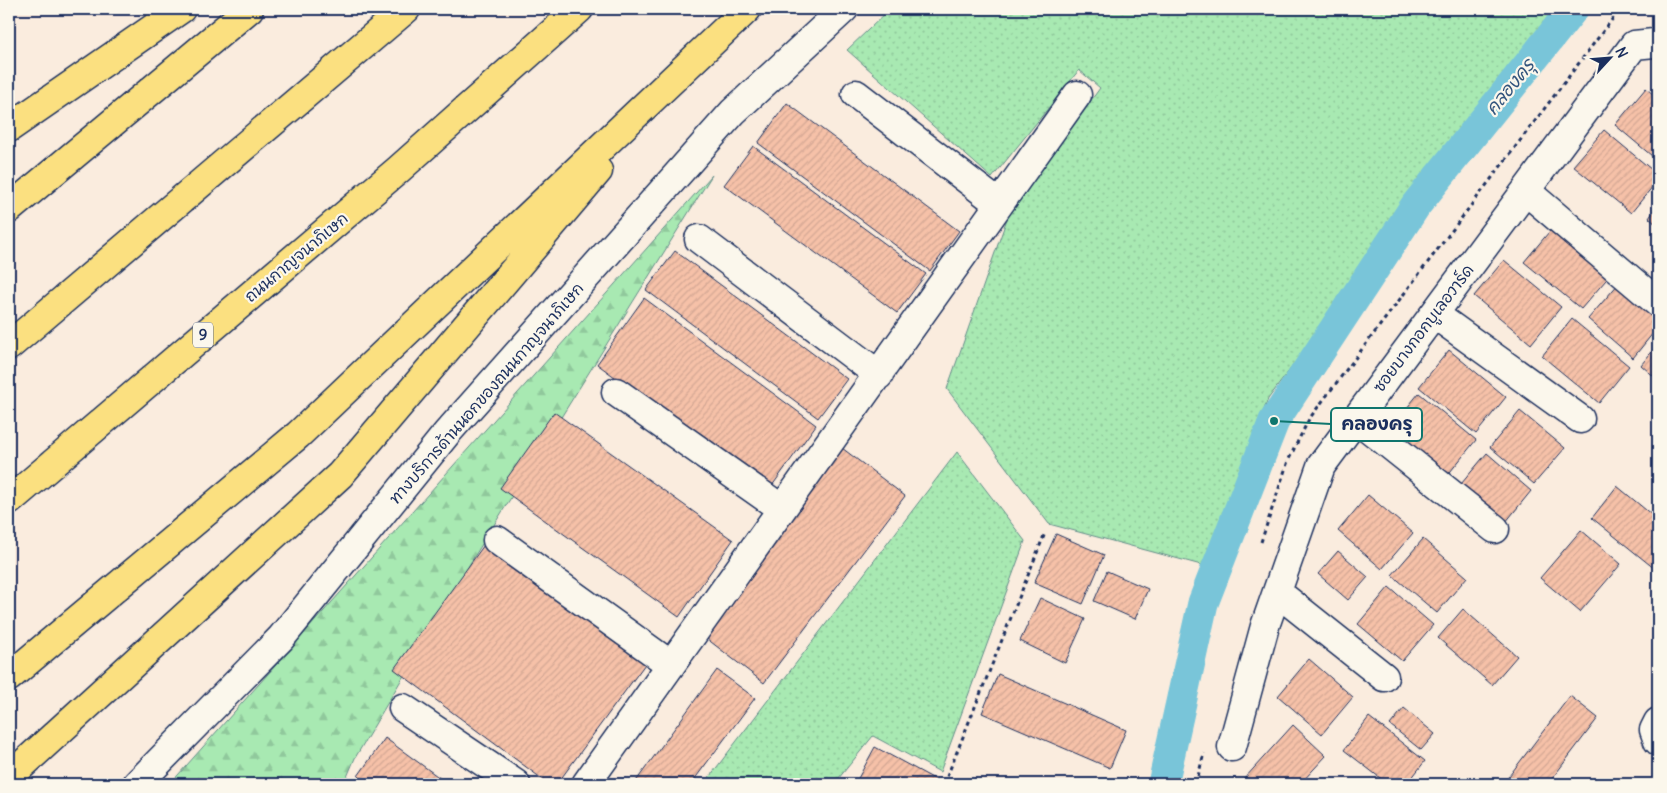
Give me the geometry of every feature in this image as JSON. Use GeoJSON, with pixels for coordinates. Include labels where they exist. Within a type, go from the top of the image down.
{"type":"FeatureCollection","features":[{"type":"Feature","properties":{"kind":"highway"},"geometry":{"type":"LineString","coordinates":[[9,128],[181,9]]}},
{"type":"Feature","properties":{"kind":"highway"},"geometry":{"type":"LineString","coordinates":[[9,209],[249,9]]}},
{"type":"Feature","properties":{"kind":"highway"},"geometry":{"type":"LineString","coordinates":[[9,346],[406,9]]}},
{"type":"Feature","properties":{"kind":"highway","name":"ถนนกาญจนาภิเษก"},"geometry":{"type":"LineString","coordinates":[[9,501],[398,170],[579,9]]}},
{"type":"Feature","properties":{"kind":"highway"},"geometry":{"type":"LineString","coordinates":[[9,677],[298,435],[746,9]]}},
{"type":"Feature","properties":{"kind":"highway"},"geometry":{"type":"LineString","coordinates":[[9,777],[340,476],[689,63]]}},
{"type":"Feature","properties":{"kind":"street","name":"ทางบริการด้านนอกของถนนกาญจนาภิเษก"},"geometry":{"type":"LineString","coordinates":[[137,784],[281,638],[447,433],[733,112],[844,9]]}},
{"type":"Feature","properties":{"kind":"street","name":"ซอยบางกอกบูเลอวาร์ด"},"geometry":{"type":"LineString","coordinates":[[1232,747],[1265,626],[1321,466],[1634,45],[1658,44]]}},
{"type":"Feature","properties":{"kind":"street"},"geometry":{"type":"LineString","coordinates":[[856,94],[999,204]]}},
{"type":"Feature","properties":{"kind":"street"},"geometry":{"type":"LineString","coordinates":[[586,784],[1077,95]]}},
{"type":"Feature","properties":{"kind":"street"},"geometry":{"type":"LineString","coordinates":[[1526,191],[1658,303]]}},
{"type":"Feature","properties":{"kind":"street"},"geometry":{"type":"LineString","coordinates":[[699,239],[879,375]]}},
{"type":"Feature","properties":{"kind":"street"},"geometry":{"type":"LineString","coordinates":[[1434,314],[1580,419]]}},
{"type":"Feature","properties":{"kind":"street"},"geometry":{"type":"LineString","coordinates":[[616,392],[782,509]]}},
{"type":"Feature","properties":{"kind":"street"},"geometry":{"type":"LineString","coordinates":[[1356,418],[1495,529]]}},
{"type":"Feature","properties":{"kind":"street"},"geometry":{"type":"LineString","coordinates":[[498,540],[671,665]]}},
{"type":"Feature","properties":{"kind":"street"},"geometry":{"type":"LineString","coordinates":[[1277,592],[1384,677]]}},
{"type":"Feature","properties":{"kind":"street"},"geometry":{"type":"LineString","coordinates":[[403,708],[516,784]]}},
{"type":"Feature","properties":{"kind":"street"},"geometry":{"type":"LineString","coordinates":[[1658,722],[1654,730],[1658,741]]}},
{"type":"Feature","properties":{"kind":"path"},"geometry":{"type":"LineString","coordinates":[[944,784],[1044,533]]}},
{"type":"Feature","properties":{"kind":"green space"},"geometry":{"type":"Polygon","coordinates":[[[890,9],[1559,9],[1268,399],[1205,566],[1049,524],[947,389],[1009,213],[1100,88],[1079,70],[992,178],[847,50],[890,9]]]}},
{"type":"Feature","properties":{"kind":"green space"},"geometry":{"type":"Polygon","coordinates":[[[712,175],[474,557],[355,758],[344,784],[170,784],[712,175]]]}},
{"type":"Feature","properties":{"kind":"green space"},"geometry":{"type":"Polygon","coordinates":[[[957,452],[1025,541],[940,772],[873,736],[834,784],[704,784],[957,452]]]}},
{"type":"Feature","properties":{"kind":"building"},"geometry":{"type":"Polygon","coordinates":[[[1646,88],[1658,99],[1658,161],[1615,125],[1646,88]]]}},
{"type":"Feature","properties":{"kind":"building"},"geometry":{"type":"Polygon","coordinates":[[[787,103],[959,231],[930,271],[758,143],[787,103]]]}},
{"type":"Feature","properties":{"kind":"building"},"geometry":{"type":"Polygon","coordinates":[[[1604,130],[1658,175],[1658,180],[1631,213],[1573,166],[1604,130]]]}},
{"type":"Feature","properties":{"kind":"building"},"geometry":{"type":"Polygon","coordinates":[[[753,146],[926,274],[897,313],[724,185],[753,146]]]}},
{"type":"Feature","properties":{"kind":"building"},"geometry":{"type":"Polygon","coordinates":[[[1658,205],[1658,226],[1649,218],[1658,205]]]}},
{"type":"Feature","properties":{"kind":"building"},"geometry":{"type":"Polygon","coordinates":[[[1554,226],[1612,273],[1581,309],[1524,262],[1554,226]]]}},
{"type":"Feature","properties":{"kind":"building"},"geometry":{"type":"Polygon","coordinates":[[[675,251],[847,379],[818,418],[646,290],[675,251]]]}},
{"type":"Feature","properties":{"kind":"building"},"geometry":{"type":"Polygon","coordinates":[[[1504,260],[1561,307],[1531,344],[1474,296],[1504,260]]]}},
{"type":"Feature","properties":{"kind":"building"},"geometry":{"type":"Polygon","coordinates":[[[1619,283],[1658,317],[1658,327],[1633,358],[1588,319],[1619,283]]]}},
{"type":"Feature","properties":{"kind":"building"},"geometry":{"type":"Polygon","coordinates":[[[644,298],[816,425],[769,490],[597,364],[644,298]]]}},
{"type":"Feature","properties":{"kind":"building"},"geometry":{"type":"Polygon","coordinates":[[[1572,319],[1629,366],[1599,403],[1542,356],[1572,319]]]}},
{"type":"Feature","properties":{"kind":"building"},"geometry":{"type":"Polygon","coordinates":[[[1658,344],[1658,380],[1641,365],[1658,344]]]}},
{"type":"Feature","properties":{"kind":"building"},"geometry":{"type":"Polygon","coordinates":[[[1449,350],[1506,397],[1476,434],[1419,387],[1449,350]]]}},
{"type":"Feature","properties":{"kind":"building"},"geometry":{"type":"Polygon","coordinates":[[[1419,393],[1476,440],[1446,477],[1389,430],[1419,393]]]}},
{"type":"Feature","properties":{"kind":"building"},"geometry":{"type":"Polygon","coordinates":[[[1520,411],[1565,448],[1534,484],[1490,447],[1520,411]]]}},
{"type":"Feature","properties":{"kind":"building"},"geometry":{"type":"Polygon","coordinates":[[[554,412],[733,540],[679,617],[500,488],[554,412]]]}},
{"type":"Feature","properties":{"kind":"building"},"geometry":{"type":"Polygon","coordinates":[[[842,448],[905,496],[764,683],[702,635],[842,448]]]}},
{"type":"Feature","properties":{"kind":"building"},"geometry":{"type":"Polygon","coordinates":[[[1487,453],[1531,491],[1501,528],[1456,490],[1487,453]]]}},
{"type":"Feature","properties":{"kind":"building"},"geometry":{"type":"Polygon","coordinates":[[[1617,486],[1658,520],[1658,565],[1655,569],[1592,518],[1617,486]]]}},
{"type":"Feature","properties":{"kind":"building"},"geometry":{"type":"Polygon","coordinates":[[[1368,495],[1413,533],[1382,569],[1338,531],[1368,495]]]}},
{"type":"Feature","properties":{"kind":"building"},"geometry":{"type":"Polygon","coordinates":[[[1581,530],[1621,564],[1580,612],[1540,578],[1581,530]]]}},
{"type":"Feature","properties":{"kind":"building"},"geometry":{"type":"Polygon","coordinates":[[[1056,534],[1104,555],[1083,604],[1034,583],[1056,534]]]}},
{"type":"Feature","properties":{"kind":"building"},"geometry":{"type":"Polygon","coordinates":[[[1423,539],[1467,577],[1437,613],[1392,575],[1423,539]]]}},
{"type":"Feature","properties":{"kind":"building"},"geometry":{"type":"Polygon","coordinates":[[[484,545],[645,664],[557,784],[549,784],[394,669],[484,545]]]}},
{"type":"Feature","properties":{"kind":"building"},"geometry":{"type":"Polygon","coordinates":[[[1338,551],[1368,577],[1348,600],[1318,574],[1338,551]]]}},
{"type":"Feature","properties":{"kind":"building"},"geometry":{"type":"Polygon","coordinates":[[[1107,571],[1148,589],[1135,619],[1094,601],[1107,571]]]}},
{"type":"Feature","properties":{"kind":"building"},"geometry":{"type":"Polygon","coordinates":[[[1389,587],[1433,625],[1402,661],[1358,624],[1389,587]]]}},
{"type":"Feature","properties":{"kind":"building"},"geometry":{"type":"Polygon","coordinates":[[[1040,598],[1085,619],[1065,663],[1020,641],[1040,598]]]}},
{"type":"Feature","properties":{"kind":"building"},"geometry":{"type":"Polygon","coordinates":[[[1463,609],[1517,656],[1492,685],[1438,638],[1463,609]]]}},
{"type":"Feature","properties":{"kind":"building"},"geometry":{"type":"Polygon","coordinates":[[[1309,659],[1353,697],[1322,734],[1278,696],[1309,659]]]}},
{"type":"Feature","properties":{"kind":"building"},"geometry":{"type":"Polygon","coordinates":[[[717,670],[755,698],[691,784],[634,784],[717,670]]]}},
{"type":"Feature","properties":{"kind":"building"},"geometry":{"type":"Polygon","coordinates":[[[998,674],[1126,730],[1110,768],[982,713],[998,674]]]}},
{"type":"Feature","properties":{"kind":"building"},"geometry":{"type":"Polygon","coordinates":[[[1570,696],[1598,718],[1548,784],[1503,784],[1570,696]]]}},
{"type":"Feature","properties":{"kind":"building"},"geometry":{"type":"Polygon","coordinates":[[[1404,708],[1435,734],[1421,750],[1390,725],[1404,708]]]}},
{"type":"Feature","properties":{"kind":"building"},"geometry":{"type":"Polygon","coordinates":[[[1369,717],[1425,761],[1407,784],[1388,784],[1344,750],[1369,717]]]}},
{"type":"Feature","properties":{"kind":"building"},"geometry":{"type":"Polygon","coordinates":[[[1293,725],[1326,756],[1300,784],[1250,784],[1244,779],[1293,725]]]}},
{"type":"Feature","properties":{"kind":"building"},"geometry":{"type":"Polygon","coordinates":[[[385,738],[448,784],[369,784],[358,776],[385,738]]]}},
{"type":"Feature","properties":{"kind":"building"},"geometry":{"type":"Polygon","coordinates":[[[875,747],[938,781],[936,784],[855,784],[875,747]]]}},
{"type":"Feature","properties":{"kind":"waterway","name":"คลองครุ"},"geometry":{"type":"LineString","coordinates":[[1163,784],[1203,603],[1274,421],[1416,205],[1573,9]]}},
{"type":"Feature","properties":{"kind":"place","name":"คลองครุ"},"geometry":{"type":"Point","coordinates":[1274,421]}}]}
